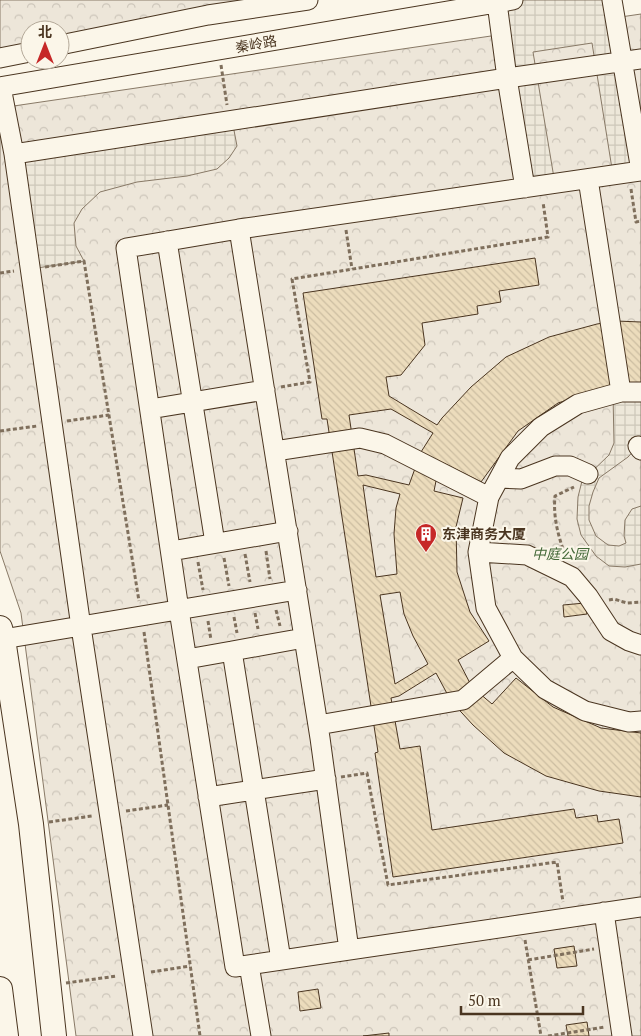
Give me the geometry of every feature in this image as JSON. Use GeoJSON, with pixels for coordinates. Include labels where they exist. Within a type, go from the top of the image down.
{"type":"FeatureCollection","features":[{"type":"Feature","properties":{"kind":"main road"},"geometry":{"type":"LineString","coordinates":[[2,634],[31,824],[54,1036]]}},
{"type":"Feature","properties":{"kind":"main road"},"geometry":{"type":"LineString","coordinates":[[0,989],[6,1036]]}},
{"type":"Feature","properties":{"kind":"street"},"geometry":{"type":"LineString","coordinates":[[70,43],[208,15],[308,0]]}},
{"type":"Feature","properties":{"kind":"street"},"geometry":{"type":"LineString","coordinates":[[612,0],[632,61],[637,172],[239,229],[126,248],[170,551],[235,967],[641,907]]}},
{"type":"Feature","properties":{"kind":"street"},"geometry":{"type":"LineString","coordinates":[[505,1],[507,78],[533,187]]}},
{"type":"Feature","properties":{"kind":"street","name":"秦岭路"},"geometry":{"type":"LineString","coordinates":[[1,87],[505,1]]}},
{"type":"Feature","properties":{"kind":"street"},"geometry":{"type":"LineString","coordinates":[[0,58],[20,54]]}},
{"type":"Feature","properties":{"kind":"street"},"geometry":{"type":"LineString","coordinates":[[14,154],[507,78],[632,61]]}},
{"type":"Feature","properties":{"kind":"street"},"geometry":{"type":"LineString","coordinates":[[1,87],[14,154],[81,627],[143,1036]]}},
{"type":"Feature","properties":{"kind":"street"},"geometry":{"type":"LineString","coordinates":[[588,179],[620,392]]}},
{"type":"Feature","properties":{"kind":"street"},"geometry":{"type":"LineString","coordinates":[[239,229],[318,724],[350,950]]}},
{"type":"Feature","properties":{"kind":"street"},"geometry":{"type":"LineString","coordinates":[[167,241],[215,543]]}},
{"type":"Feature","properties":{"kind":"street"},"geometry":{"type":"LineString","coordinates":[[150,409],[265,390]]}},
{"type":"Feature","properties":{"kind":"street"},"geometry":{"type":"LineString","coordinates":[[641,392],[620,392],[578,404],[541,427],[510,458],[489,497],[478,552],[486,608],[513,658],[545,689],[585,711],[629,722],[641,721]]}},
{"type":"Feature","properties":{"kind":"street"},"geometry":{"type":"LineString","coordinates":[[275,451],[360,438],[385,444],[489,497]]}},
{"type":"Feature","properties":{"kind":"street"},"geometry":{"type":"LineString","coordinates":[[500,478],[521,479],[555,466],[570,466],[584,480]]}},
{"type":"Feature","properties":{"kind":"street"},"geometry":{"type":"LineString","coordinates":[[170,551],[288,531]]}},
{"type":"Feature","properties":{"kind":"street"},"geometry":{"type":"LineString","coordinates":[[478,552],[527,555],[572,577],[611,631],[641,645]]}},
{"type":"Feature","properties":{"kind":"street"},"geometry":{"type":"LineString","coordinates":[[2,634],[81,627],[297,590]]}},
{"type":"Feature","properties":{"kind":"street"},"geometry":{"type":"LineString","coordinates":[[187,659],[304,638]]}},
{"type":"Feature","properties":{"kind":"street"},"geometry":{"type":"LineString","coordinates":[[232,651],[281,960]]}},
{"type":"Feature","properties":{"kind":"street"},"geometry":{"type":"LineString","coordinates":[[318,724],[463,700],[513,658]]}},
{"type":"Feature","properties":{"kind":"street"},"geometry":{"type":"LineString","coordinates":[[208,797],[326,779]]}},
{"type":"Feature","properties":{"kind":"street"},"geometry":{"type":"LineString","coordinates":[[604,912],[621,1030]]}},
{"type":"Feature","properties":{"kind":"street"},"geometry":{"type":"LineString","coordinates":[[249,965],[261,1036]]}},
{"type":"Feature","properties":{"kind":"path"},"geometry":{"type":"LineString","coordinates":[[219,50],[229,121]]}},
{"type":"Feature","properties":{"kind":"path"},"geometry":{"type":"LineString","coordinates":[[637,172],[636,222],[641,221]]}},
{"type":"Feature","properties":{"kind":"path"},"geometry":{"type":"LineString","coordinates":[[265,390],[310,382],[292,279],[548,237],[533,187]]}},
{"type":"Feature","properties":{"kind":"path"},"geometry":{"type":"LineString","coordinates":[[343,214],[352,269]]}},
{"type":"Feature","properties":{"kind":"path"},"geometry":{"type":"LineString","coordinates":[[572,577],[556,530],[555,496],[584,480]]}},
{"type":"Feature","properties":{"kind":"path"},"geometry":{"type":"LineString","coordinates":[[591,602],[614,599],[627,603],[641,602]]}},
{"type":"Feature","properties":{"kind":"path"},"geometry":{"type":"LineString","coordinates":[[326,779],[368,773],[388,885],[557,862],[565,918]]}},
{"type":"Feature","properties":{"kind":"path"},"geometry":{"type":"LineString","coordinates":[[522,924],[541,1036]]}},
{"type":"Feature","properties":{"kind":"path"},"geometry":{"type":"LineString","coordinates":[[528,960],[609,947]]}},
{"type":"Feature","properties":{"kind":"path"},"geometry":{"type":"LineString","coordinates":[[548,1036],[621,1030]]}},
{"type":"Feature","properties":{"kind":"green space"},"geometry":{"type":"Polygon","coordinates":[[[0,0],[308,0],[70,43],[70,20],[20,20],[20,54],[0,58],[0,0]]]}},
{"type":"Feature","properties":{"kind":"green space","name":"中庭公园"},"geometry":{"type":"Polygon","coordinates":[[[641,14],[641,1036],[76,1036],[21,613],[0,551],[0,108],[641,14]]]}},
{"type":"Feature","properties":{"kind":"shaded area"},"geometry":{"type":"Polygon","coordinates":[[[513,0],[612,0],[641,171],[613,175],[592,43],[533,52],[555,184],[525,188],[497,3],[513,0]]]}},
{"type":"Feature","properties":{"kind":"shaded area"},"geometry":{"type":"Polygon","coordinates":[[[232,120],[237,146],[229,158],[217,169],[187,176],[137,182],[100,192],[82,209],[74,223],[76,246],[84,261],[30,269],[14,154],[232,120]]]}},
{"type":"Feature","properties":{"kind":"shaded area"},"geometry":{"type":"Polygon","coordinates":[[[641,392],[641,439],[638,446],[628,457],[599,478],[589,506],[589,520],[596,536],[608,545],[619,546],[626,543],[624,536],[625,520],[632,509],[641,506],[641,564],[625,567],[609,566],[596,556],[581,535],[577,519],[578,497],[582,481],[609,455],[614,443],[613,394],[641,392]]]}},
{"type":"Feature","properties":{"kind":"building","name":"东津商务大厦"},"geometry":{"type":"Polygon","coordinates":[[[535,258],[539,285],[499,291],[501,302],[477,306],[478,314],[422,323],[425,345],[401,375],[386,377],[389,396],[437,425],[471,387],[506,357],[549,337],[597,324],[616,321],[641,322],[641,386],[615,385],[558,403],[518,431],[481,482],[443,463],[437,476],[434,491],[463,498],[456,527],[457,572],[470,612],[489,641],[458,660],[472,687],[492,704],[516,678],[553,707],[601,728],[641,733],[641,797],[599,791],[546,776],[504,753],[473,725],[451,701],[436,673],[399,696],[391,698],[400,749],[420,746],[432,830],[574,809],[576,818],[597,815],[598,822],[619,819],[623,843],[393,877],[375,753],[378,752],[327,419],[322,419],[303,293],[535,258]],[[391,409],[349,415],[358,476],[366,475],[409,485],[421,452],[433,433],[391,409]],[[363,485],[376,577],[397,574],[394,534],[396,508],[400,494],[363,485]],[[400,592],[380,595],[395,684],[428,664],[404,614],[400,592]]]}},
{"type":"Feature","properties":{"kind":"building"},"geometry":{"type":"Polygon","coordinates":[[[585,603],[587,614],[564,617],[563,605],[585,603]]]}},
{"type":"Feature","properties":{"kind":"building"},"geometry":{"type":"Polygon","coordinates":[[[574,946],[577,966],[557,968],[554,949],[574,946]]]}},
{"type":"Feature","properties":{"kind":"building"},"geometry":{"type":"Polygon","coordinates":[[[318,989],[321,1008],[300,1011],[298,992],[318,989]]]}},
{"type":"Feature","properties":{"kind":"building"},"geometry":{"type":"Polygon","coordinates":[[[587,1022],[589,1036],[568,1036],[566,1025],[587,1022]]]}},
{"type":"Feature","properties":{"kind":"building"},"geometry":{"type":"Polygon","coordinates":[[[389,1033],[389,1036],[363,1036],[389,1033]]]}},
{"type":"Feature","properties":{"kind":"place","name":"东津商务大厦"},"geometry":{"type":"Point","coordinates":[426,553]}}]}
